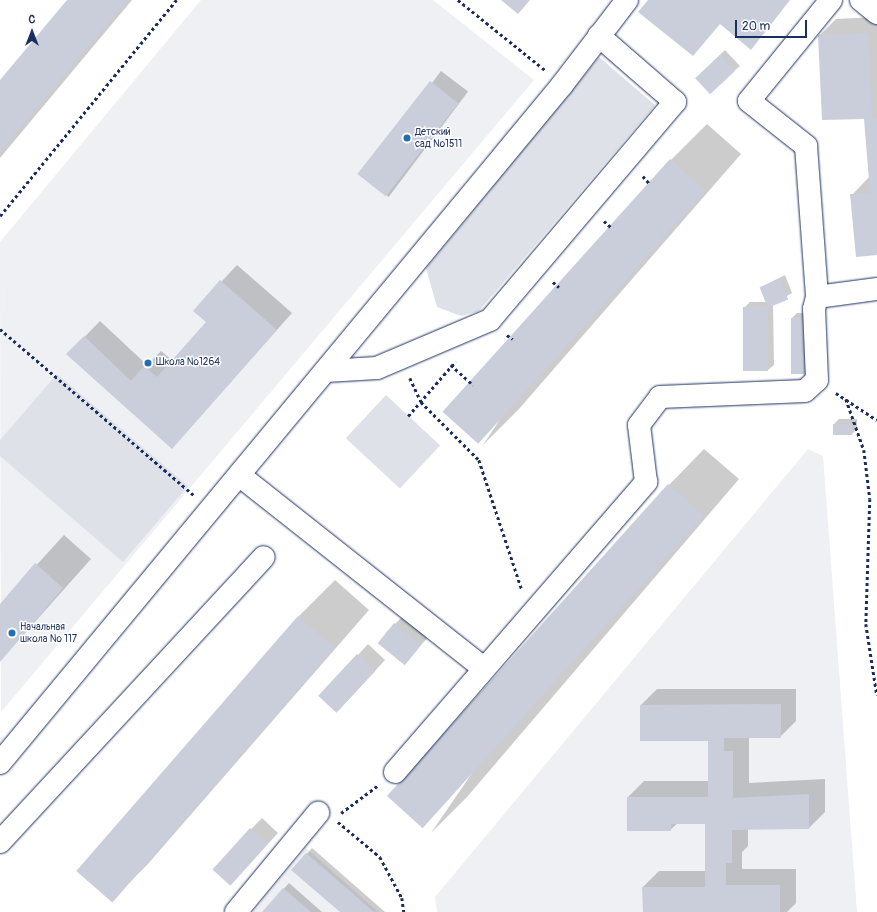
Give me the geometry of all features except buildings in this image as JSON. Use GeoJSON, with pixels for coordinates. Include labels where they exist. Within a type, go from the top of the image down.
{"type":"FeatureCollection","features":[{"type":"Feature","properties":{"kind":"lane"},"geometry":{"type":"LineString","coordinates":[[0,763],[562,85],[627,0]]}},
{"type":"Feature","properties":{"kind":"lane"},"geometry":{"type":"LineString","coordinates":[[394,772],[646,482],[639,425],[660,398],[805,391],[817,380],[814,309],[817,297],[806,146],[749,101],[831,0]]}},
{"type":"Feature","properties":{"kind":"lane"},"geometry":{"type":"LineString","coordinates":[[861,0],[877,13]]}},
{"type":"Feature","properties":{"kind":"lane"},"geometry":{"type":"LineString","coordinates":[[326,370],[377,368],[490,320],[675,102],[599,36]]}},
{"type":"Feature","properties":{"kind":"lane"},"geometry":{"type":"LineString","coordinates":[[817,297],[877,289]]}},
{"type":"Feature","properties":{"kind":"lane"},"geometry":{"type":"LineString","coordinates":[[239,475],[483,668]]}},
{"type":"Feature","properties":{"kind":"lane"},"geometry":{"type":"LineString","coordinates":[[0,842],[264,557]]}},
{"type":"Feature","properties":{"kind":"lane"},"geometry":{"type":"LineString","coordinates":[[236,912],[318,813]]}},
{"type":"Feature","properties":{"kind":"path"},"geometry":{"type":"LineString","coordinates":[[0,216],[176,0]]}},
{"type":"Feature","properties":{"kind":"path"},"geometry":{"type":"LineString","coordinates":[[458,0],[562,85]]}},
{"type":"Feature","properties":{"kind":"path"},"geometry":{"type":"LineString","coordinates":[[0,328],[211,510]]}},
{"type":"Feature","properties":{"kind":"path"},"geometry":{"type":"LineString","coordinates":[[401,358],[421,402],[479,460],[530,615]]}},
{"type":"Feature","properties":{"kind":"path"},"geometry":{"type":"LineString","coordinates":[[452,365],[473,385]]}},
{"type":"Feature","properties":{"kind":"path"},"geometry":{"type":"LineString","coordinates":[[817,380],[877,420]]}},
{"type":"Feature","properties":{"kind":"path"},"geometry":{"type":"LineString","coordinates":[[846,399],[864,450],[870,500],[866,624],[877,695]]}},
{"type":"Feature","properties":{"kind":"path"},"geometry":{"type":"LineString","coordinates":[[408,416],[421,402]]}},
{"type":"Feature","properties":{"kind":"path"},"geometry":{"type":"LineString","coordinates":[[394,772],[334,818],[380,857],[402,898],[404,912]]}},
{"type":"Feature","properties":{"kind":"shaded area","name":"Школа №1264"},"geometry":{"type":"Polygon","coordinates":[[[201,0],[433,0],[534,80],[1,712],[0,242],[201,0]]]}},
{"type":"Feature","properties":{"kind":"shaded area"},"geometry":{"type":"Polygon","coordinates":[[[599,57],[655,105],[479,311],[461,316],[437,307],[426,268],[599,57]]]}},
{"type":"Feature","properties":{"kind":"shaded area"},"geometry":{"type":"Polygon","coordinates":[[[57,374],[188,486],[123,562],[0,456],[0,440],[57,374]]]}},
{"type":"Feature","properties":{"kind":"shaded area"},"geometry":{"type":"Polygon","coordinates":[[[386,395],[440,445],[400,489],[346,438],[386,395]]]}},
{"type":"Feature","properties":{"kind":"shaded area"},"geometry":{"type":"Polygon","coordinates":[[[808,449],[823,456],[857,912],[437,912],[435,897],[808,449]]]}},
{"type":"Feature","properties":{"kind":"shaded area"},"geometry":{"type":"Polygon","coordinates":[[[306,848],[378,912],[253,912],[306,848]]]}},
{"type":"Feature","properties":{"kind":"place","name":"Детский сад №1511"},"geometry":{"type":"Point","coordinates":[407,138]}},
{"type":"Feature","properties":{"kind":"place","name":"Школа №1264"},"geometry":{"type":"Point","coordinates":[148,363]}},
{"type":"Feature","properties":{"kind":"place","name":"Начальная школа № 117"},"geometry":{"type":"Point","coordinates":[12,633]}}]}
